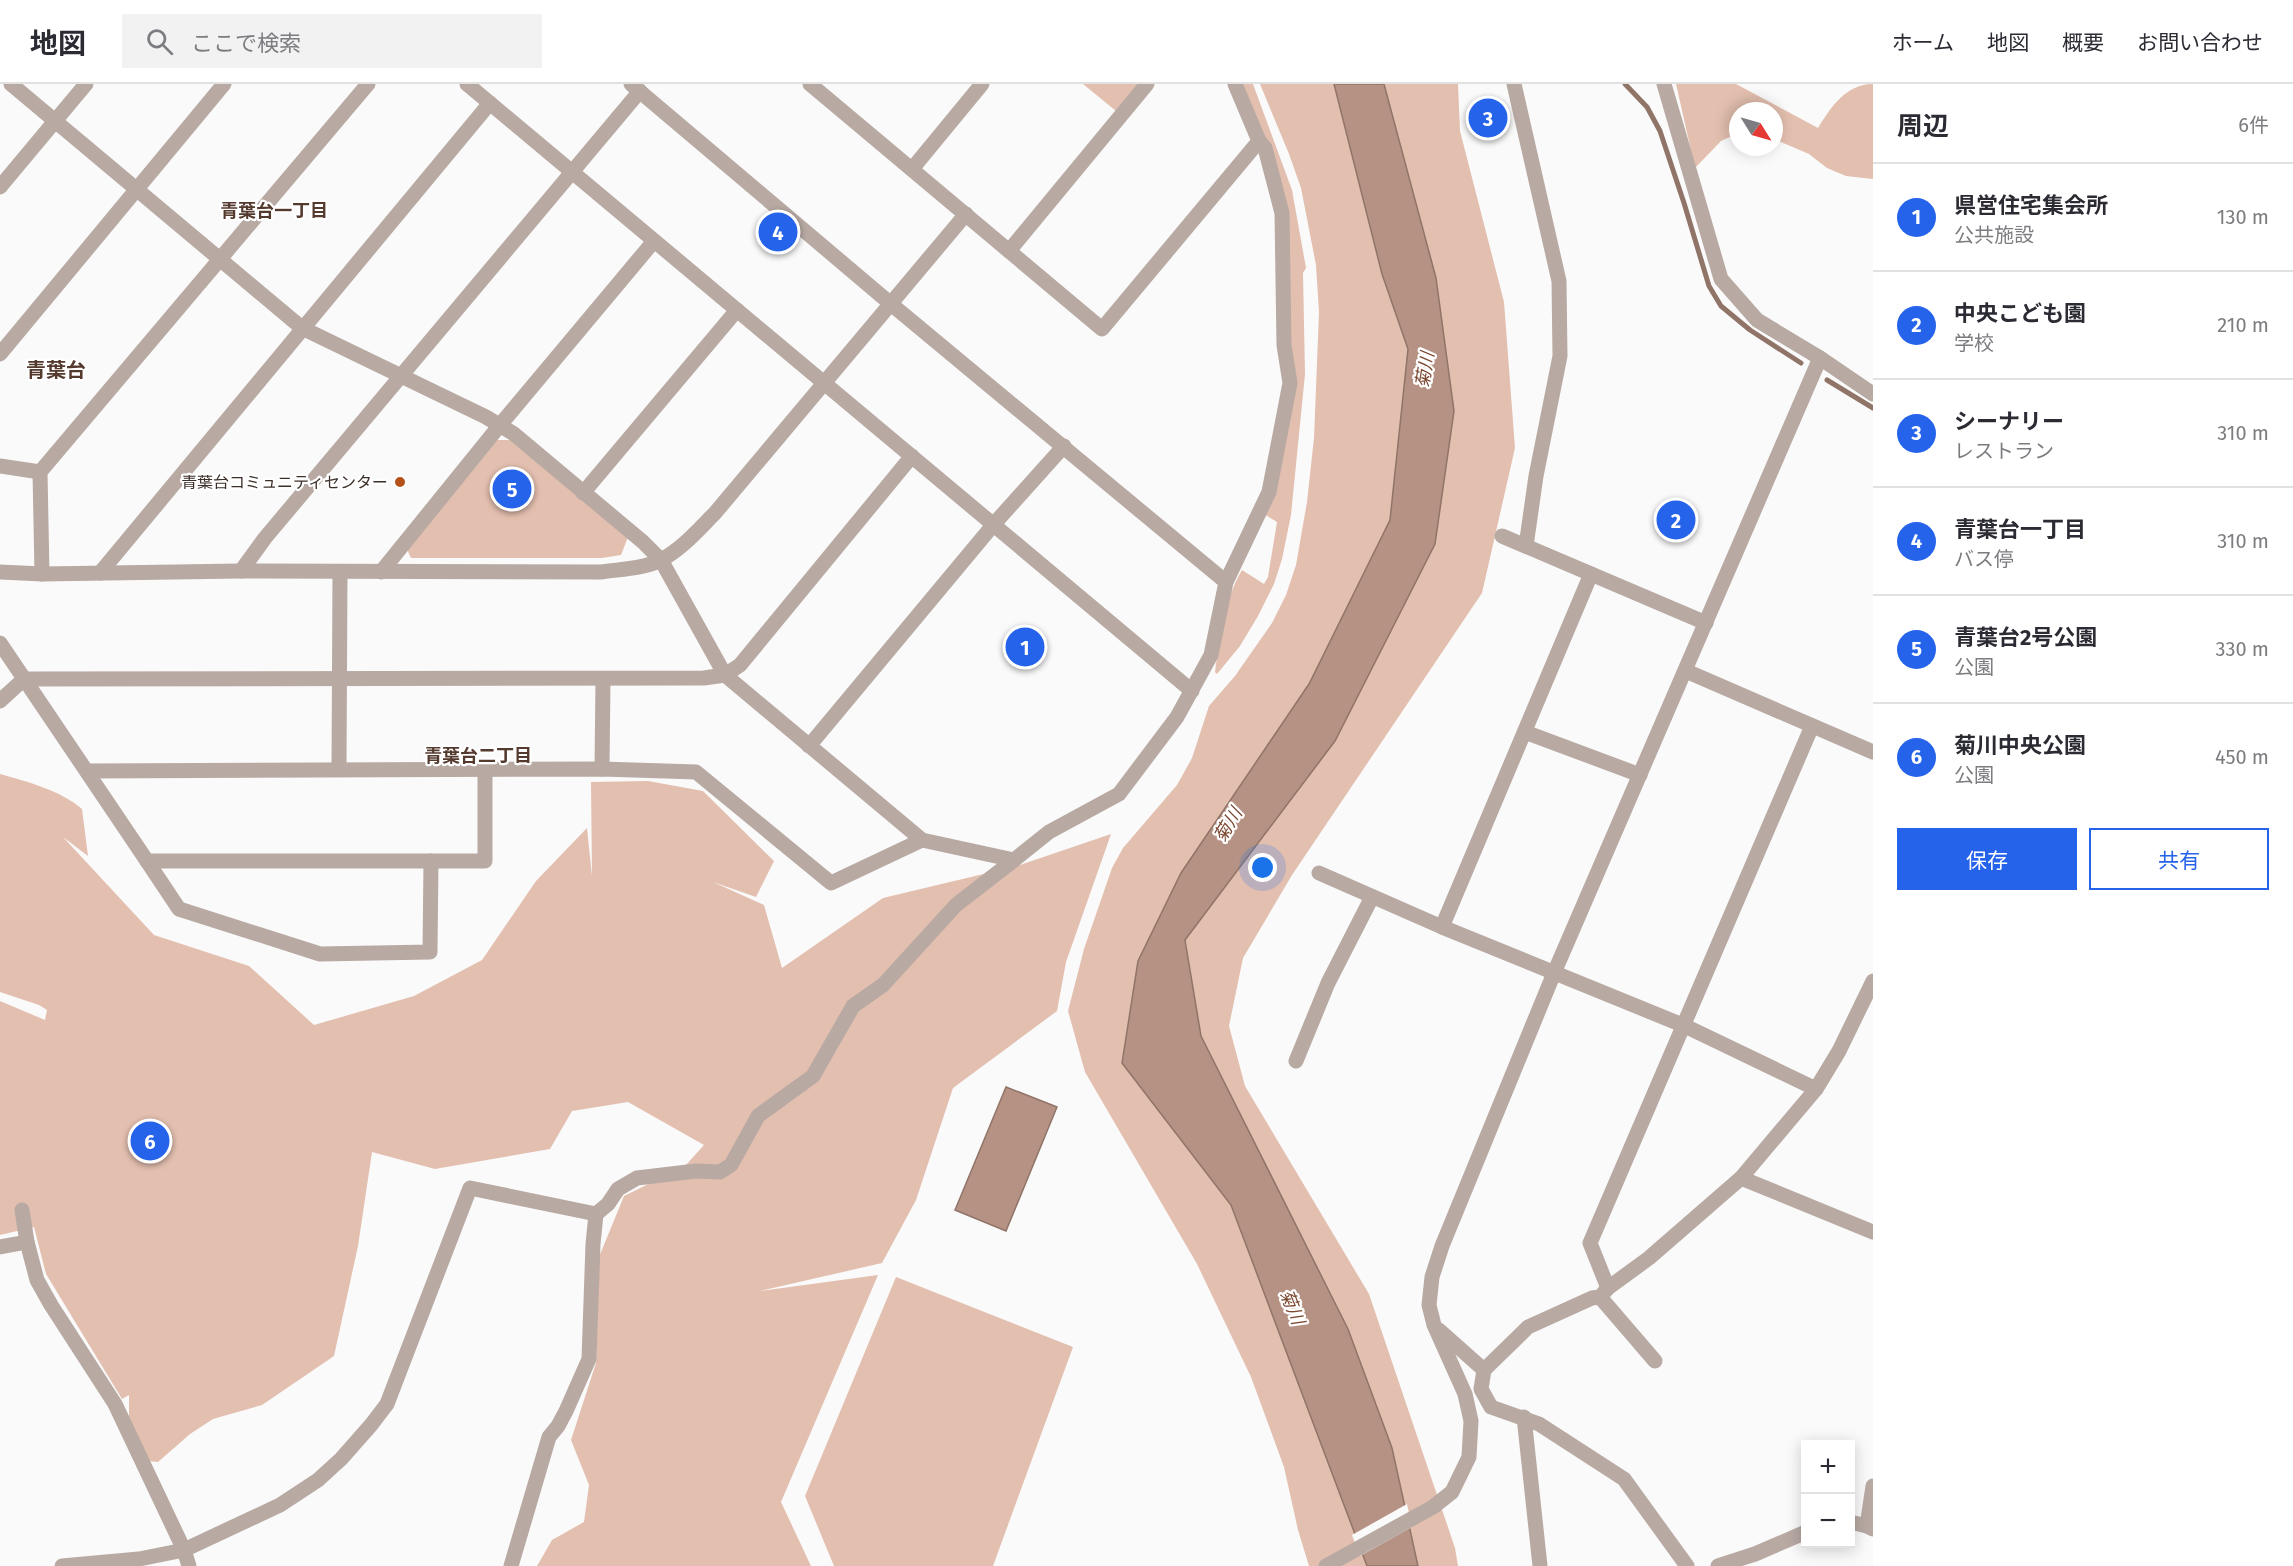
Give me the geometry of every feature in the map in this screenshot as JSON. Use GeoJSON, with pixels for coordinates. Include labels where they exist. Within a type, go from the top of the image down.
{"type":"FeatureCollection","features":[{"type":"Feature","properties":{"kind":"street"},"geometry":{"type":"LineString","coordinates":[[11,84],[302,328],[500,425],[643,542],[661,560],[725,675],[922,840],[1014,860]]}},
{"type":"Feature","properties":{"kind":"street"},"geometry":{"type":"LineString","coordinates":[[0,187],[86,84]]}},
{"type":"Feature","properties":{"kind":"street"},"geometry":{"type":"LineString","coordinates":[[0,354],[224,84]]}},
{"type":"Feature","properties":{"kind":"street"},"geometry":{"type":"LineString","coordinates":[[42,574],[40,472],[368,84]]}},
{"type":"Feature","properties":{"kind":"street"},"geometry":{"type":"LineString","coordinates":[[467,84],[825,381],[1192,691]]}},
{"type":"Feature","properties":{"kind":"street"},"geometry":{"type":"LineString","coordinates":[[912,169],[982,84]]}},
{"type":"Feature","properties":{"kind":"street"},"geometry":{"type":"LineString","coordinates":[[1009,250],[1147,84]]}},
{"type":"Feature","properties":{"kind":"street"},"geometry":{"type":"LineString","coordinates":[[512,1566],[549,1437],[566,1411],[589,1359],[596,1214],[608,1204],[618,1190],[637,1178],[696,1171],[720,1172],[731,1165],[758,1116],[813,1076],[853,1006],[883,985],[956,905],[1049,832],[1119,794],[1177,717],[1211,655],[1226,582],[1269,492],[1290,390],[1284,345],[1282,213],[1265,148],[1259,141],[1235,84]]}},
{"type":"Feature","properties":{"kind":"street"},"geometry":{"type":"LineString","coordinates":[[1514,84],[1559,281],[1560,357],[1536,476],[1526,546]]}},
{"type":"Feature","properties":{"kind":"street"},"geometry":{"type":"LineString","coordinates":[[1665,84],[1721,279],[1757,320],[1820,358],[1873,394]]}},
{"type":"Feature","properties":{"kind":"street"},"geometry":{"type":"LineString","coordinates":[[813,85],[1102,329],[1259,141]]}},
{"type":"Feature","properties":{"kind":"street"},"geometry":{"type":"LineString","coordinates":[[241,571],[265,538],[572,172],[635,88],[1226,582]]}},
{"type":"Feature","properties":{"kind":"street"},"geometry":{"type":"LineString","coordinates":[[100,573],[490,103]]}},
{"type":"Feature","properties":{"kind":"street"},"geometry":{"type":"LineString","coordinates":[[0,572],[42,574],[241,571],[601,572],[633,568],[661,560],[688,541],[715,513],[966,214]]}},
{"type":"Feature","properties":{"kind":"street"},"geometry":{"type":"LineString","coordinates":[[381,572],[654,241]]}},
{"type":"Feature","properties":{"kind":"street"},"geometry":{"type":"LineString","coordinates":[[583,493],[737,310]]}},
{"type":"Feature","properties":{"kind":"street"},"geometry":{"type":"LineString","coordinates":[[1326,1566],[1433,1507],[1452,1492],[1469,1457],[1471,1421],[1465,1394],[1434,1326],[1430,1305],[1432,1277],[1442,1246],[1554,973],[1820,358]]}},
{"type":"Feature","properties":{"kind":"street"},"geometry":{"type":"LineString","coordinates":[[809,746],[994,524],[1064,446]]}},
{"type":"Feature","properties":{"kind":"street"},"geometry":{"type":"LineString","coordinates":[[0,700],[24,679],[339,677],[603,679],[704,678],[725,675],[740,664],[912,456]]}},
{"type":"Feature","properties":{"kind":"street"},"geometry":{"type":"LineString","coordinates":[[0,466],[40,472]]}},
{"type":"Feature","properties":{"kind":"street"},"geometry":{"type":"LineString","coordinates":[[1502,536],[1707,623]]}},
{"type":"Feature","properties":{"kind":"street"},"geometry":{"type":"LineString","coordinates":[[339,769],[340,572]]}},
{"type":"Feature","properties":{"kind":"street"},"geometry":{"type":"LineString","coordinates":[[1442,927],[1591,574]]}},
{"type":"Feature","properties":{"kind":"street"},"geometry":{"type":"LineString","coordinates":[[0,643],[179,909],[320,954],[430,952],[431,861]]}},
{"type":"Feature","properties":{"kind":"street"},"geometry":{"type":"LineString","coordinates":[[1686,671],[1873,752]]}},
{"type":"Feature","properties":{"kind":"street"},"geometry":{"type":"LineString","coordinates":[[602,769],[603,679]]}},
{"type":"Feature","properties":{"kind":"street"},"geometry":{"type":"LineString","coordinates":[[1655,1361],[1604,1292],[1590,1243],[1812,726]]}},
{"type":"Feature","properties":{"kind":"street"},"geometry":{"type":"LineString","coordinates":[[1525,732],[1640,776]]}},
{"type":"Feature","properties":{"kind":"street"},"geometry":{"type":"LineString","coordinates":[[87,771],[602,769],[696,772],[831,883],[922,840]]}},
{"type":"Feature","properties":{"kind":"street"},"geometry":{"type":"LineString","coordinates":[[147,861],[484,861],[484,771]]}},
{"type":"Feature","properties":{"kind":"street"},"geometry":{"type":"LineString","coordinates":[[1319,873],[1442,927],[1685,1026],[1816,1089]]}},
{"type":"Feature","properties":{"kind":"street"},"geometry":{"type":"LineString","coordinates":[[1296,1061],[1328,983],[1372,897]]}},
{"type":"Feature","properties":{"kind":"street"},"geometry":{"type":"LineString","coordinates":[[1687,1566],[1624,1479],[1539,1424],[1491,1407],[1481,1389],[1484,1370],[1528,1327],[1604,1292],[1649,1258],[1741,1178],[1816,1089],[1839,1051],[1873,981]]}},
{"type":"Feature","properties":{"kind":"street"},"geometry":{"type":"LineString","coordinates":[[1741,1178],[1873,1232]]}},
{"type":"Feature","properties":{"kind":"street"},"geometry":{"type":"LineString","coordinates":[[62,1566],[139,1559],[184,1550],[270,1509],[301,1491],[333,1466],[387,1404],[470,1188],[596,1214]]}},
{"type":"Feature","properties":{"kind":"street"},"geometry":{"type":"LineString","coordinates":[[22,1210],[27,1242],[37,1280],[115,1404],[184,1550],[189,1566]]}},
{"type":"Feature","properties":{"kind":"street"},"geometry":{"type":"LineString","coordinates":[[0,1247],[27,1242]]}},
{"type":"Feature","properties":{"kind":"street"},"geometry":{"type":"LineString","coordinates":[[1434,1326],[1484,1370]]}},
{"type":"Feature","properties":{"kind":"street"},"geometry":{"type":"LineString","coordinates":[[1524,1417],[1540,1566]]}},
{"type":"Feature","properties":{"kind":"street"},"geometry":{"type":"LineString","coordinates":[[1855,1523],[1870,1528],[1873,1486]]}},
{"type":"Feature","properties":{"kind":"street"},"geometry":{"type":"LineString","coordinates":[[1718,1566],[1755,1554],[1801,1534]]}},
{"type":"Feature","properties":{"kind":"shaded area"},"geometry":{"type":"Polygon","coordinates":[[[1083,84],[1138,84],[1116,111],[1083,84]]]}},
{"type":"Feature","properties":{"kind":"shaded area"},"geometry":{"type":"Polygon","coordinates":[[[1242,84],[1253,84],[1292,190],[1306,268],[1303,273],[1305,374],[1291,515],[1282,559],[1274,584],[1258,616],[1240,646],[1217,674],[1215,672],[1224,620],[1231,594],[1242,570],[1264,584],[1268,577],[1277,522],[1264,514],[1293,383],[1285,211],[1242,84]]]}},
{"type":"Feature","properties":{"kind":"shaded area"},"geometry":{"type":"Polygon","coordinates":[[[1260,84],[1458,84],[1460,131],[1504,302],[1515,448],[1482,593],[1292,875],[1243,958],[1229,1026],[1245,1086],[1369,1294],[1455,1548],[1458,1566],[1309,1566],[1298,1530],[1284,1467],[1251,1377],[1197,1264],[1085,1072],[1068,1011],[1084,949],[1112,868],[1123,848],[1177,785],[1192,758],[1209,706],[1235,676],[1272,623],[1286,595],[1296,565],[1307,502],[1314,438],[1319,312],[1316,265],[1301,188],[1260,84]]]}},
{"type":"Feature","properties":{"kind":"shaded area"},"geometry":{"type":"Polygon","coordinates":[[[1676,84],[1736,84],[1770,102],[1729,102],[1729,137],[1721,141],[1695,168],[1676,84]]]}},
{"type":"Feature","properties":{"kind":"shaded area"},"geometry":{"type":"Polygon","coordinates":[[[1873,84],[1873,179],[1846,176],[1827,168],[1809,154],[1783,143],[1783,109],[1818,128],[1828,112],[1847,92],[1863,85],[1873,84]]]}},
{"type":"Feature","properties":{"kind":"shaded area"},"geometry":{"type":"Polygon","coordinates":[[[495,440],[510,440],[628,537],[621,555],[602,558],[411,558],[406,547],[495,440]]]}},
{"type":"Feature","properties":{"kind":"shaded area"},"geometry":{"type":"Polygon","coordinates":[[[0,774],[54,792],[82,809],[88,856],[63,837],[154,935],[249,966],[314,1025],[414,996],[482,960],[536,881],[587,828],[592,876],[591,782],[648,781],[703,791],[774,861],[756,897],[713,882],[764,905],[782,968],[883,898],[1017,866],[1111,834],[1066,962],[1057,1011],[953,1088],[916,1200],[882,1263],[760,1291],[878,1275],[781,1502],[811,1566],[537,1566],[552,1540],[584,1522],[589,1485],[571,1440],[596,1363],[599,1257],[624,1196],[685,1166],[704,1145],[628,1102],[572,1111],[550,1149],[435,1169],[372,1152],[358,1246],[334,1356],[262,1405],[213,1419],[190,1434],[158,1462],[148,1461],[129,1419],[129,1395],[122,1399],[46,1274],[34,1227],[0,1235],[0,1001],[45,1020],[47,1010],[39,1005],[0,992],[0,774]]]}},
{"type":"Feature","properties":{"kind":"shaded area"},"geometry":{"type":"Polygon","coordinates":[[[896,1277],[1073,1347],[993,1566],[834,1566],[805,1496],[896,1277]]]}},
{"type":"Feature","properties":{"kind":"water","name":"菊川"},"geometry":{"type":"Polygon","coordinates":[[[1334,84],[1384,84],[1436,278],[1454,411],[1435,544],[1335,741],[1185,940],[1201,1036],[1348,1329],[1392,1448],[1418,1566],[1367,1566],[1231,1205],[1122,1063],[1138,961],[1181,873],[1309,684],[1390,520],[1408,349],[1382,274],[1334,84]]]}},
{"type":"Feature","properties":{"kind":"water"},"geometry":{"type":"Polygon","coordinates":[[[1006,1087],[1057,1107],[1006,1231],[955,1210],[1006,1087]]]}},
{"type":"Feature","properties":{"kind":"pier"},"geometry":{"type":"Polygon","coordinates":[[[1407,1504],[1412,1527],[1360,1556],[1352,1535],[1407,1504]]]}},
{"type":"Feature","properties":{"kind":"waterway"},"geometry":{"type":"LineString","coordinates":[[1625,84],[1647,107],[1660,131],[1709,286],[1721,306],[1750,330],[1801,363]]}},
{"type":"Feature","properties":{"kind":"waterway"},"geometry":{"type":"LineString","coordinates":[[1827,380],[1873,408]]}},
{"type":"Feature","properties":{"kind":"place","name":"シーナリー"},"geometry":{"type":"Point","coordinates":[1488,118]}},
{"type":"Feature","properties":{"kind":"place","name":"青葉台一丁目"},"geometry":{"type":"Point","coordinates":[778,232]}},
{"type":"Feature","properties":{"kind":"place","name":"青葉台コミュニティセンター"},"geometry":{"type":"Point","coordinates":[400,482]}},
{"type":"Feature","properties":{"kind":"place","name":"青葉台2号公園"},"geometry":{"type":"Point","coordinates":[512,489]}},
{"type":"Feature","properties":{"kind":"place","name":"中央こども園"},"geometry":{"type":"Point","coordinates":[1676,520]}},
{"type":"Feature","properties":{"kind":"place","name":"県営住宅集会所"},"geometry":{"type":"Point","coordinates":[1025,647]}},
{"type":"Feature","properties":{"kind":"place","name":"菊川中央公園"},"geometry":{"type":"Point","coordinates":[150,1141]}},
{"type":"Feature","properties":{"kind":"district","name":"青葉台一丁目"},"geometry":{"type":"Point","coordinates":[274,211]}},
{"type":"Feature","properties":{"kind":"district","name":"青葉台"},"geometry":{"type":"Point","coordinates":[56,370]}},
{"type":"Feature","properties":{"kind":"district","name":"青葉台二丁目"},"geometry":{"type":"Point","coordinates":[478,756]}}]}
